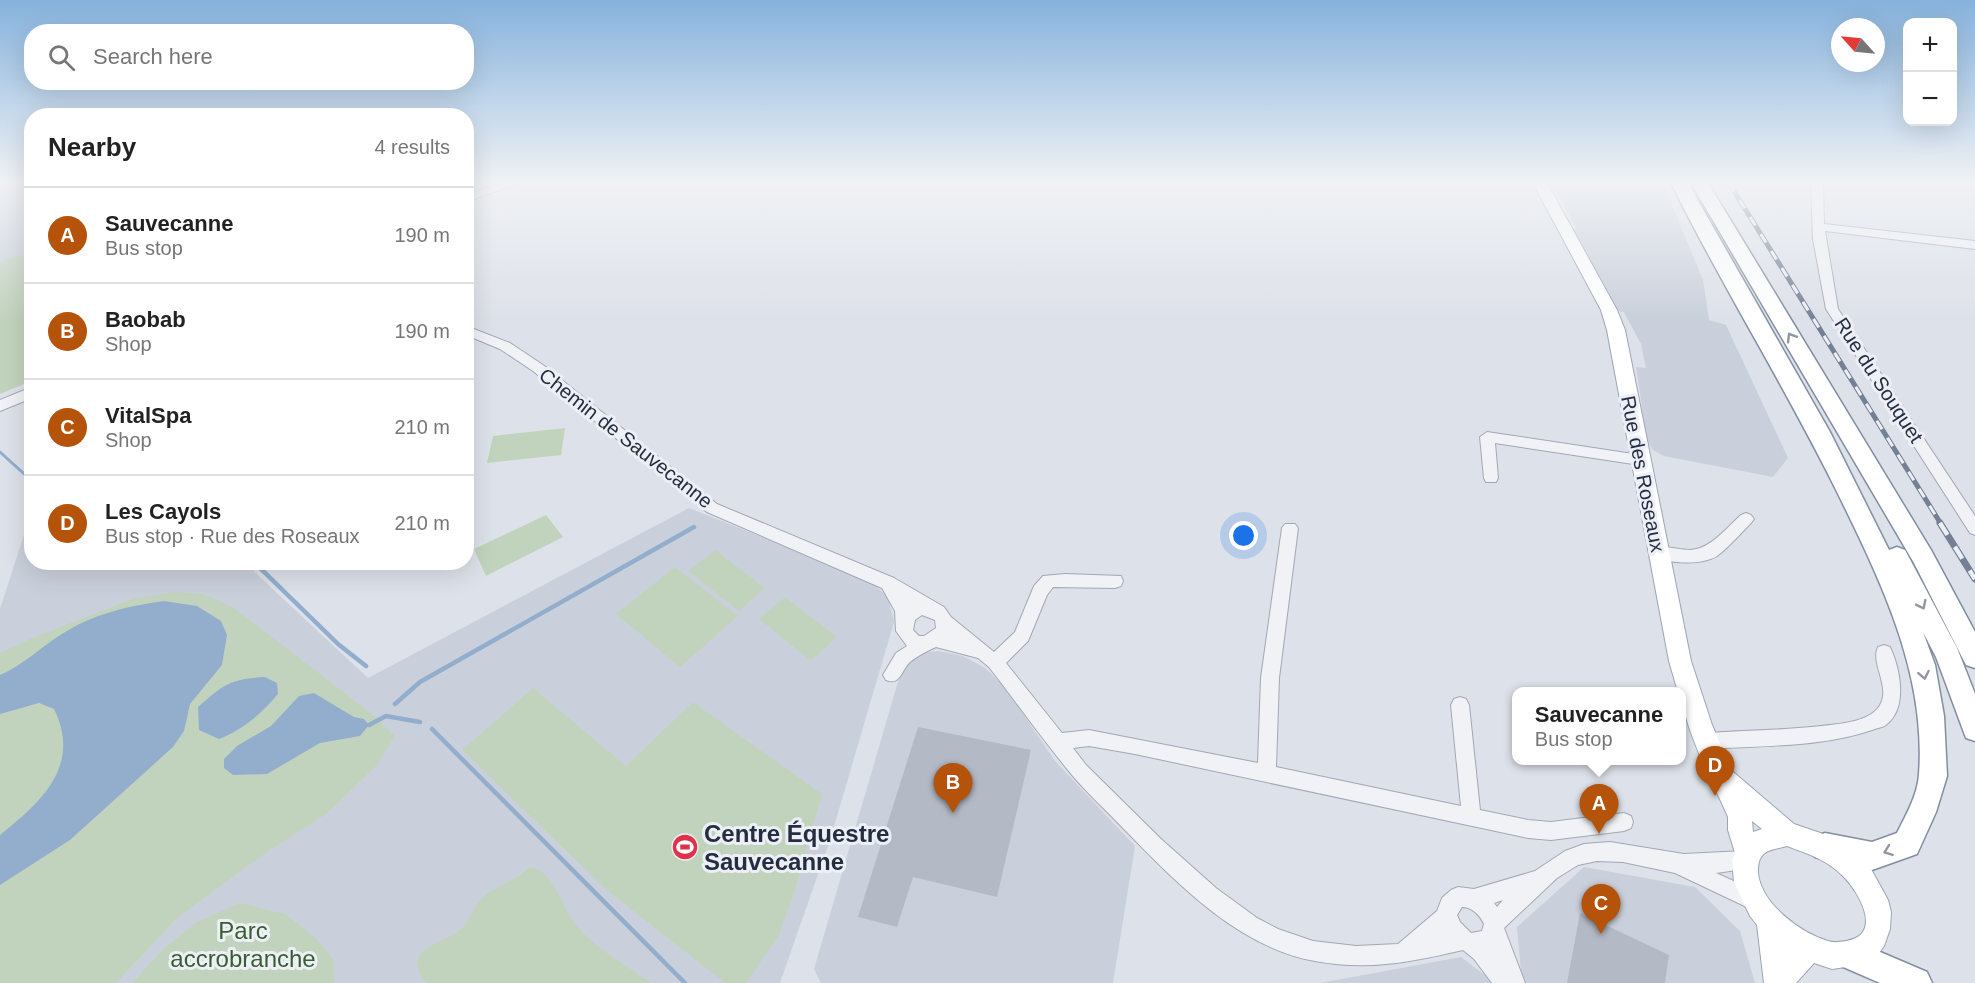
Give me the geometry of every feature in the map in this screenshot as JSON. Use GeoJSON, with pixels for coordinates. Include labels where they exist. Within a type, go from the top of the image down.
{"type":"FeatureCollection","features":[{"type":"Feature","properties":{"kind":"highway"},"geometry":{"type":"LineString","coordinates":[[1706,229],[1794,376],[1901,565],[1948,657],[1975,729]]}},
{"type":"Feature","properties":{"kind":"highway"},"geometry":{"type":"LineString","coordinates":[[1706,229],[1819,432],[1894,584],[1922,665],[1932,716],[1933,776],[1922,812],[1907,844],[1872,856],[1825,847]]}},
{"type":"Feature","properties":{"kind":"highway"},"geometry":{"type":"LineString","coordinates":[[1726,229],[1923,557],[1975,657]]}},
{"type":"Feature","properties":{"kind":"highway"},"geometry":{"type":"LineString","coordinates":[[1821,387],[1877,460],[1975,631]]}},
{"type":"Feature","properties":{"kind":"highway"},"geometry":{"type":"LineString","coordinates":[[1852,955],[1916,983]]}},
{"type":"Feature","properties":{"kind":"main road","name":"Rue des Roseaux"},"geometry":{"type":"LineString","coordinates":[[1565,229],[1610,310],[1680,661],[1707,741],[1740,817],[1740,830],[1746,857]]}},
{"type":"Feature","properties":{"kind":"main road"},"geometry":{"type":"LineString","coordinates":[[1722,776],[1787,834]]}},
{"type":"Feature","properties":{"kind":"main road"},"geometry":{"type":"LineString","coordinates":[[1787,834],[1806,838],[1825,847],[1845,861],[1862,878],[1873,898],[1879,917],[1877,935],[1868,948],[1852,955],[1832,956],[1810,949],[1788,937],[1770,921],[1754,900],[1745,880],[1746,857],[1756,841],[1770,835],[1787,834]]}},
{"type":"Feature","properties":{"kind":"main road"},"geometry":{"type":"LineString","coordinates":[[1770,921],[1778,983]]}},
{"type":"Feature","properties":{"kind":"main road"},"geometry":{"type":"LineString","coordinates":[[1778,983],[1810,949]]}},
{"type":"Feature","properties":{"kind":"street","name":"Rue du Souquet"},"geometry":{"type":"LineString","coordinates":[[1820,229],[1819,239],[1832,309],[1975,529]]}},
{"type":"Feature","properties":{"kind":"street"},"geometry":{"type":"LineString","coordinates":[[1836,229],[1975,245]]}},
{"type":"Feature","properties":{"kind":"street","name":"Chemin de Sauvecanne"},"geometry":{"type":"LineString","coordinates":[[474,333],[505,346],[538,368],[712,508],[888,583],[930,609]]}},
{"type":"Feature","properties":{"kind":"street"},"geometry":{"type":"LineString","coordinates":[[0,406],[24,396]]}},
{"type":"Feature","properties":{"kind":"street"},"geometry":{"type":"LineString","coordinates":[[1491,478],[1486,437],[1640,460]]}},
{"type":"Feature","properties":{"kind":"street"},"geometry":{"type":"LineString","coordinates":[[1657,553],[1690,556],[1710,552],[1746,519]]}},
{"type":"Feature","properties":{"kind":"street"},"geometry":{"type":"LineString","coordinates":[[1267,773],[1270,678],[1290,528]]}},
{"type":"Feature","properties":{"kind":"street"},"geometry":{"type":"LineString","coordinates":[[888,583],[903,611],[904,628],[908,638],[989,658],[1022,636],[1040,591],[1049,581],[1064,579],[1098,584],[1115,581]]}},
{"type":"Feature","properties":{"kind":"street"},"geometry":{"type":"LineString","coordinates":[[945,622],[944,630],[930,642],[902,657],[892,675],[891,664],[913,611],[920,608],[938,612],[945,622],[989,658],[1059,742],[1080,771],[1154,846],[1209,895],[1250,925],[1274,938],[1313,951],[1356,956],[1401,954],[1468,942],[1482,944],[1490,940],[1494,928],[1538,880],[1572,858],[1594,852],[1617,852],[1674,863],[1710,864],[1746,857]]}},
{"type":"Feature","properties":{"kind":"street"},"geometry":{"type":"LineString","coordinates":[[1707,741],[1847,731],[1881,719],[1891,704],[1891,681],[1884,652]]}},
{"type":"Feature","properties":{"kind":"street"},"geometry":{"type":"LineString","coordinates":[[1460,705],[1471,817]]}},
{"type":"Feature","properties":{"kind":"street"},"geometry":{"type":"LineString","coordinates":[[1059,742],[1089,738],[1267,773],[1528,829],[1551,831],[1624,822]]}},
{"type":"Feature","properties":{"kind":"street"},"geometry":{"type":"LineString","coordinates":[[1674,863],[1754,900]]}},
{"type":"Feature","properties":{"kind":"street"},"geometry":{"type":"LineString","coordinates":[[1505,983],[1468,942],[1452,930],[1447,916],[1448,906],[1454,899],[1464,897],[1475,899],[1538,880]]}},
{"type":"Feature","properties":{"kind":"street"},"geometry":{"type":"LineString","coordinates":[[1475,899],[1491,914],[1515,983]]}},
{"type":"Feature","properties":{"kind":"street"},"geometry":{"type":"LineString","coordinates":[[1401,954],[1447,916]]}},
{"type":"Feature","properties":{"kind":"shaded area"},"geometry":{"type":"Polygon","coordinates":[[[0,229],[24,229],[24,254],[0,261],[0,229]]]}},
{"type":"Feature","properties":{"kind":"shaded area"},"geometry":{"type":"Polygon","coordinates":[[[1682,229],[1703,280],[1709,320],[1726,325],[1788,458],[1773,477],[1664,456],[1653,450],[1647,441],[1636,367],[1646,368],[1641,344],[1624,312],[1617,311],[1574,230],[1682,229]]]}},
{"type":"Feature","properties":{"kind":"shaded area"},"geometry":{"type":"Polygon","coordinates":[[[689,508],[870,580],[888,598],[894,622],[830,840],[780,983],[0,983],[0,609],[24,535],[24,570],[252,570],[368,678],[689,508]]]}},
{"type":"Feature","properties":{"kind":"shaded area"},"geometry":{"type":"Polygon","coordinates":[[[939,651],[963,656],[985,668],[1005,687],[1055,761],[1135,846],[1113,983],[821,983],[814,969],[897,685],[906,664],[919,653],[939,651]]]}},
{"type":"Feature","properties":{"kind":"shaded area"},"geometry":{"type":"Polygon","coordinates":[[[1584,867],[1695,887],[1740,931],[1755,983],[1522,983],[1517,927],[1584,867]]]}},
{"type":"Feature","properties":{"kind":"shaded area"},"geometry":{"type":"Polygon","coordinates":[[[1461,957],[1495,983],[1320,983],[1461,957]]]}},
{"type":"Feature","properties":{"kind":"green space"},"geometry":{"type":"Polygon","coordinates":[[[24,254],[24,384],[0,394],[0,261],[24,254]]]}},
{"type":"Feature","properties":{"kind":"green space"},"geometry":{"type":"Polygon","coordinates":[[[565,428],[561,455],[487,463],[493,436],[565,428]]]}},
{"type":"Feature","properties":{"kind":"green space"},"geometry":{"type":"Polygon","coordinates":[[[546,515],[563,537],[486,576],[474,549],[546,515]]]}},
{"type":"Feature","properties":{"kind":"green space"},"geometry":{"type":"Polygon","coordinates":[[[715,550],[765,588],[739,611],[688,571],[715,550]]]}},
{"type":"Feature","properties":{"kind":"green space"},"geometry":{"type":"Polygon","coordinates":[[[675,567],[738,616],[680,667],[616,614],[675,567]]]}},
{"type":"Feature","properties":{"kind":"green space"},"geometry":{"type":"Polygon","coordinates":[[[173,592],[203,594],[233,607],[367,710],[395,736],[377,765],[326,814],[267,852],[177,918],[116,983],[0,983],[0,653],[132,599],[173,592]]]}},
{"type":"Feature","properties":{"kind":"green space"},"geometry":{"type":"Polygon","coordinates":[[[785,597],[837,637],[811,661],[759,619],[785,597]]]}},
{"type":"Feature","properties":{"kind":"green space","name":"Centre Équestre Sauvecanne"},"geometry":{"type":"Polygon","coordinates":[[[533,688],[626,766],[693,702],[822,794],[795,890],[778,937],[746,983],[725,983],[608,891],[462,750],[533,688]]]}},
{"type":"Feature","properties":{"kind":"green space"},"geometry":{"type":"Polygon","coordinates":[[[529,867],[537,869],[549,879],[571,918],[588,937],[608,954],[651,983],[426,983],[417,962],[420,954],[461,929],[482,898],[529,867]]]}},
{"type":"Feature","properties":{"kind":"green space","name":"Parc accrobranche"},"geometry":{"type":"Polygon","coordinates":[[[240,903],[285,914],[315,937],[333,959],[334,983],[132,983],[163,949],[197,922],[240,903]]]}},
{"type":"Feature","properties":{"kind":"water"},"geometry":{"type":"Polygon","coordinates":[[[164,601],[197,606],[221,621],[227,635],[222,665],[190,704],[184,731],[173,747],[70,840],[0,885],[0,835],[30,809],[53,781],[60,765],[63,748],[61,729],[54,709],[39,703],[0,714],[0,675],[86,621],[124,608],[164,601]]]}},
{"type":"Feature","properties":{"kind":"water"},"geometry":{"type":"Polygon","coordinates":[[[265,677],[277,683],[278,694],[252,720],[219,739],[199,730],[198,707],[215,693],[235,681],[265,677]]]}},
{"type":"Feature","properties":{"kind":"water"},"geometry":{"type":"Polygon","coordinates":[[[314,693],[354,717],[364,719],[369,725],[360,736],[320,743],[267,774],[233,775],[224,768],[224,759],[237,746],[271,726],[299,696],[314,693]]]}},
{"type":"Feature","properties":{"kind":"building"},"geometry":{"type":"Polygon","coordinates":[[[918,727],[1031,750],[997,897],[913,877],[897,927],[858,917],[918,727]]]}},
{"type":"Feature","properties":{"kind":"building"},"geometry":{"type":"Polygon","coordinates":[[[1580,913],[1669,955],[1665,983],[1567,983],[1580,913]]]}},
{"type":"Feature","properties":{"kind":"waterway"},"geometry":{"type":"LineString","coordinates":[[0,452],[24,474]]}},
{"type":"Feature","properties":{"kind":"waterway"},"geometry":{"type":"LineString","coordinates":[[395,704],[420,682],[694,527]]}},
{"type":"Feature","properties":{"kind":"waterway"},"geometry":{"type":"LineString","coordinates":[[262,570],[338,644],[366,666]]}},
{"type":"Feature","properties":{"kind":"waterway"},"geometry":{"type":"LineString","coordinates":[[369,725],[386,716],[420,722]]}},
{"type":"Feature","properties":{"kind":"waterway"},"geometry":{"type":"LineString","coordinates":[[432,729],[685,983]]}},
{"type":"Feature","properties":{"kind":"railway"},"geometry":{"type":"LineString","coordinates":[[1758,229],[1941,524]]}},
{"type":"Feature","properties":{"kind":"railway"},"geometry":{"type":"LineString","coordinates":[[1940,523],[1975,579]]}},
{"type":"Feature","properties":{"kind":"place","name":"Les Cayols"},"geometry":{"type":"Point","coordinates":[1715,796]}},
{"type":"Feature","properties":{"kind":"place","name":"Baobab"},"geometry":{"type":"Point","coordinates":[953,813]}},
{"type":"Feature","properties":{"kind":"place","name":"Sauvecanne"},"geometry":{"type":"Point","coordinates":[1599,834]}},
{"type":"Feature","properties":{"kind":"place","name":"Centre Équestre Sauvecanne"},"geometry":{"type":"Point","coordinates":[685,847]}},
{"type":"Feature","properties":{"kind":"place","name":"VitalSpa"},"geometry":{"type":"Point","coordinates":[1601,934]}}]}
